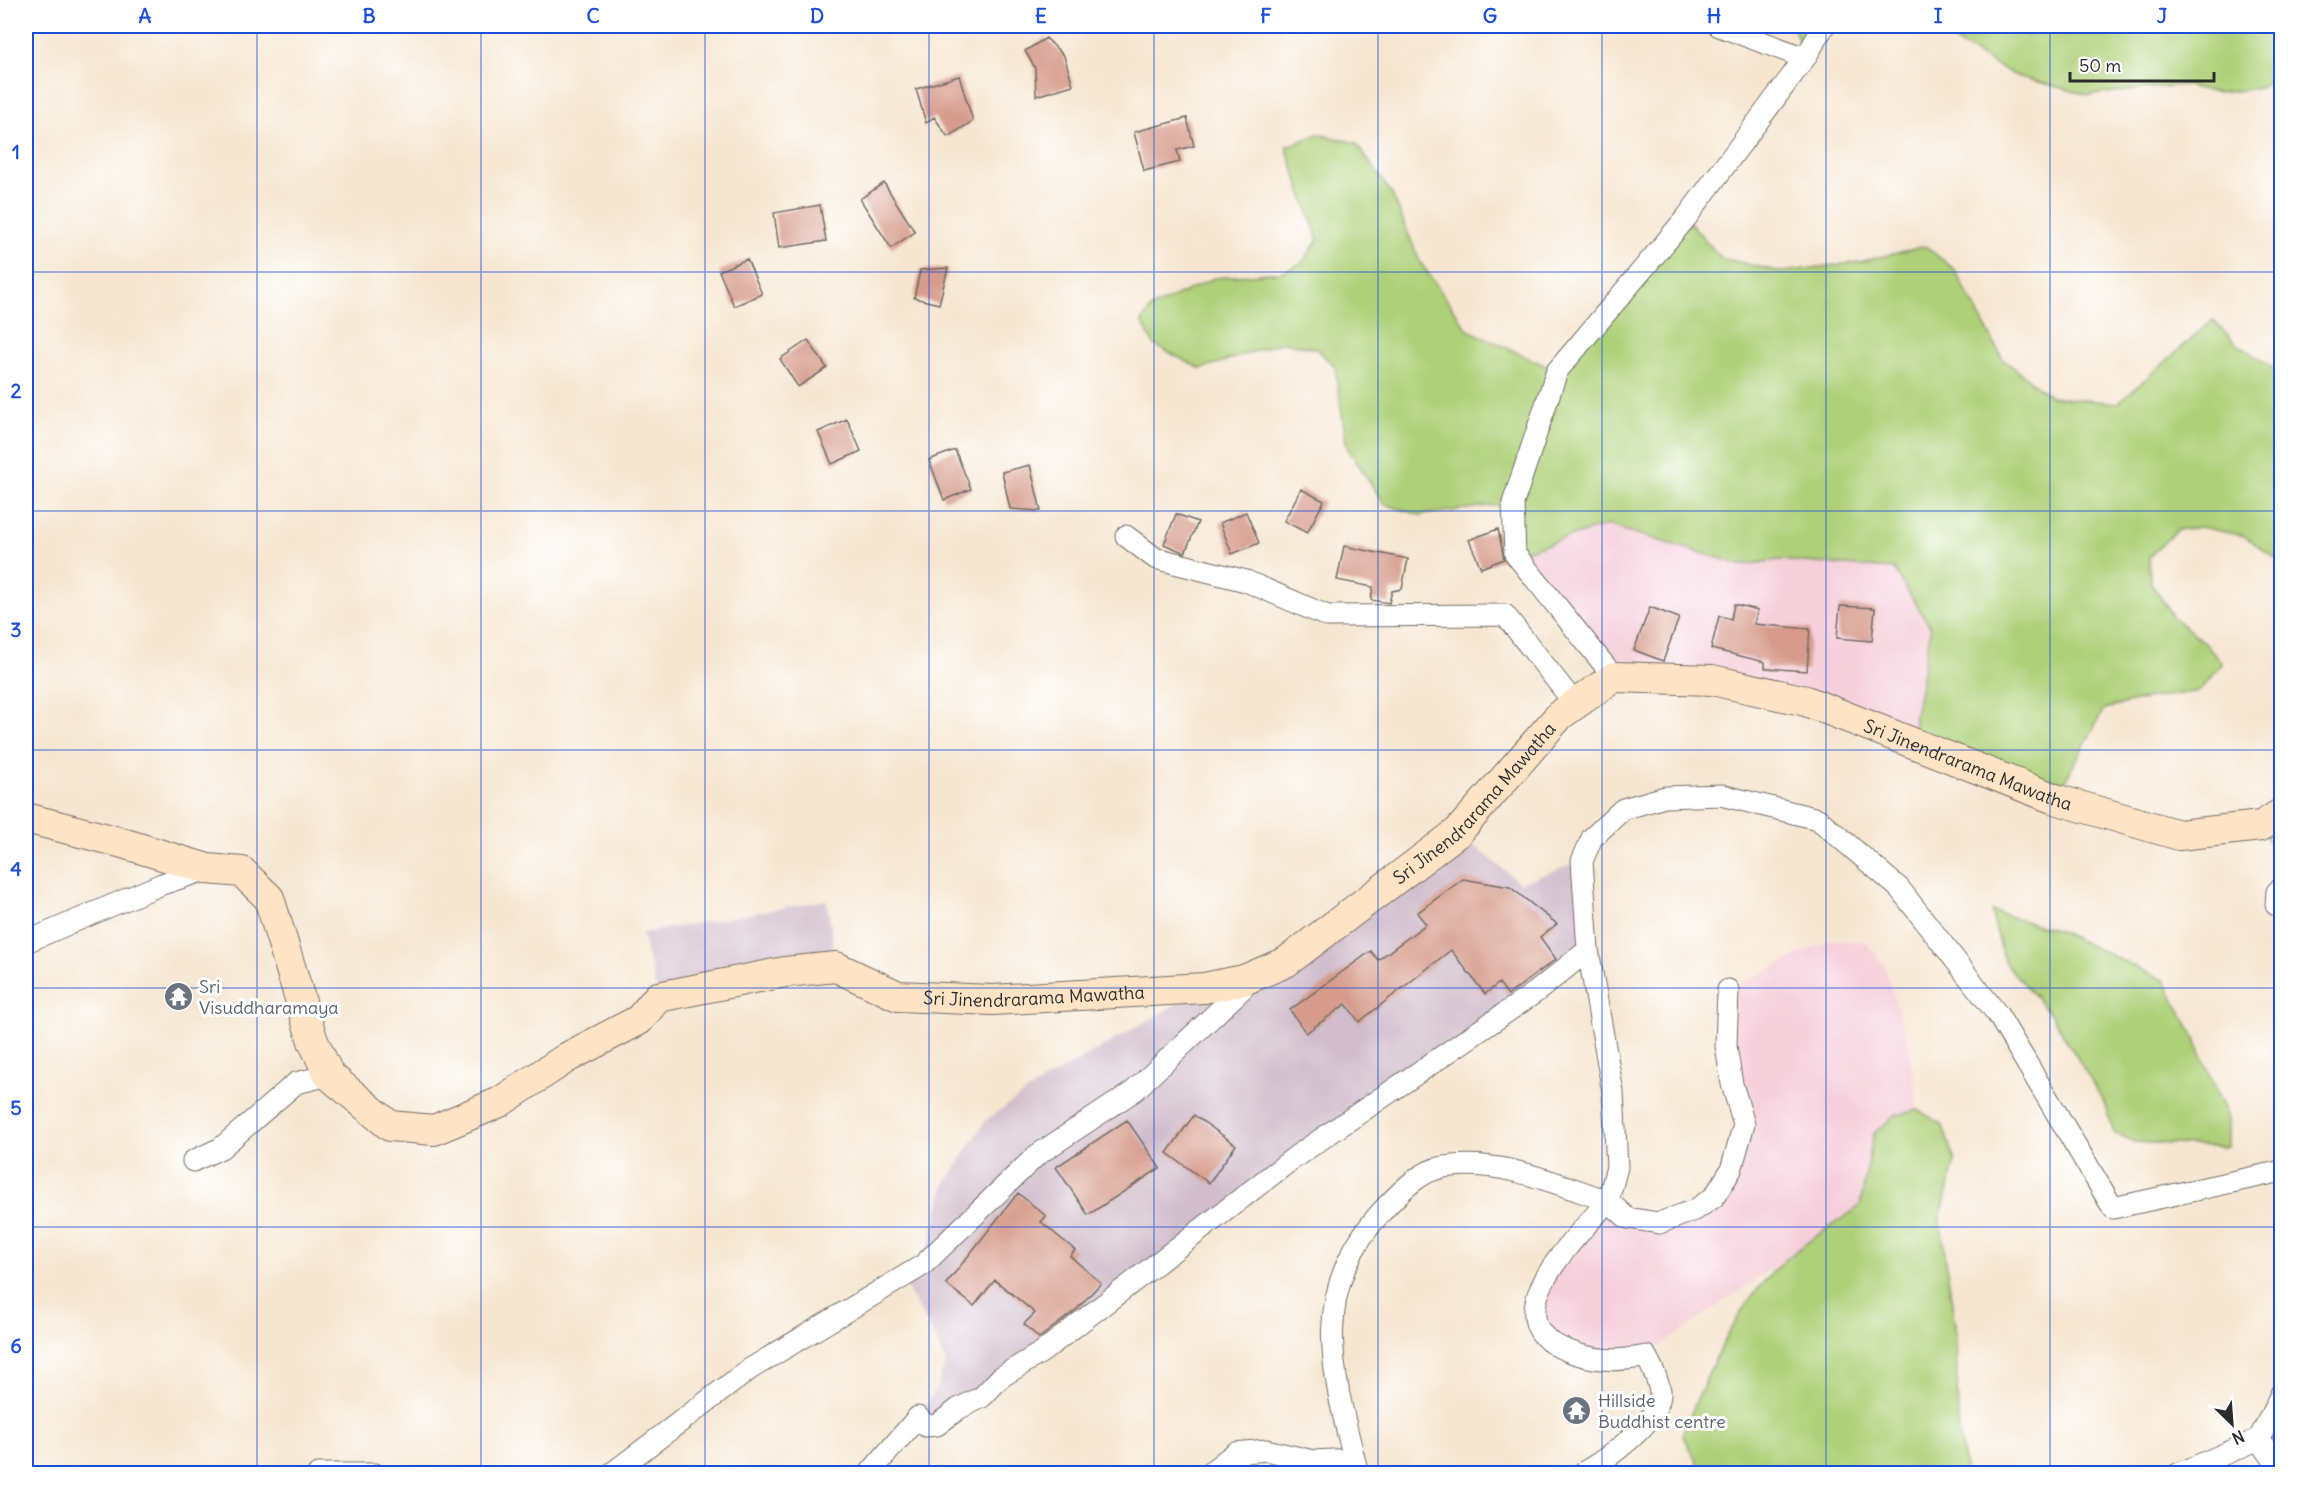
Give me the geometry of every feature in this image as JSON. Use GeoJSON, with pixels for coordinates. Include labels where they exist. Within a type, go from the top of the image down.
{"type":"FeatureCollection","features":[{"type":"Feature","properties":{"kind":"main road","name":"Sri Jinendrarama Mawatha"},"geometry":{"type":"LineString","coordinates":[[329,1075],[390,1126],[434,1130],[500,1102],[568,1057],[639,1020],[657,997],[785,972],[836,967],[898,996],[992,1000],[1192,988],[1244,980],[1286,962],[1458,832],[1560,715],[1614,677],[1712,680],[1806,701],[2055,799],[2178,836],[2261,826],[2282,813]]}},
{"type":"Feature","properties":{"kind":"main road"},"geometry":{"type":"LineString","coordinates":[[26,818],[119,842],[208,869],[242,872],[269,898],[313,1041],[329,1075]]}},
{"type":"Feature","properties":{"kind":"street"},"geometry":{"type":"LineString","coordinates":[[1719,26],[1805,58]]}},
{"type":"Feature","properties":{"kind":"street"},"geometry":{"type":"LineString","coordinates":[[1614,677],[1515,554],[1513,503],[1557,371],[1686,218],[1805,58],[1824,26]]}},
{"type":"Feature","properties":{"kind":"street"},"geometry":{"type":"LineString","coordinates":[[1126,536],[1155,558],[1246,580],[1327,616],[1505,615],[1575,704]]}},
{"type":"Feature","properties":{"kind":"street"},"geometry":{"type":"LineString","coordinates":[[1581,1473],[1624,1446],[1655,1411],[1660,1393],[1646,1356],[1626,1360],[1599,1360],[1574,1353],[1554,1345],[1540,1334],[1534,1318],[1537,1298],[1552,1266],[1608,1201],[1617,1167],[1612,1092],[1588,950],[1582,861],[1592,838],[1623,809],[1665,797],[1720,795],[1818,819],[1899,888],[1998,1016],[2113,1208],[2282,1171]]}},
{"type":"Feature","properties":{"kind":"street"},"geometry":{"type":"LineString","coordinates":[[26,942],[162,884],[208,869]]}},
{"type":"Feature","properties":{"kind":"street"},"geometry":{"type":"LineString","coordinates":[[869,1473],[918,1417],[926,1426],[938,1425],[958,1409],[982,1397],[1001,1377],[1042,1352],[1295,1157],[1536,992],[1588,950]]}},
{"type":"Feature","properties":{"kind":"street"},"geometry":{"type":"LineString","coordinates":[[611,1473],[750,1369],[923,1266],[1037,1155],[1134,1091],[1243,988],[1244,980]]}},
{"type":"Feature","properties":{"kind":"street"},"geometry":{"type":"LineString","coordinates":[[1209,1473],[1235,1453],[1266,1450],[1313,1461],[1356,1466],[1333,1364],[1330,1324],[1343,1268],[1375,1218],[1406,1186],[1442,1167],[1473,1166],[1506,1169],[1608,1201],[1627,1218],[1659,1223],[1695,1210],[1714,1197],[1731,1170],[1744,1124],[1732,1084],[1726,1046],[1728,990]]}},
{"type":"Feature","properties":{"kind":"street"},"geometry":{"type":"LineString","coordinates":[[193,1161],[221,1148],[296,1083],[329,1075]]}},
{"type":"Feature","properties":{"kind":"street"},"geometry":{"type":"LineString","coordinates":[[2178,1473],[2259,1439],[2282,1392]]}},
{"type":"Feature","properties":{"kind":"street"},"geometry":{"type":"LineString","coordinates":[[2259,1439],[2282,1472]]}},
{"type":"Feature","properties":{"kind":"street"},"geometry":{"type":"LineString","coordinates":[[318,1473],[375,1473]]}},
{"type":"Feature","properties":{"kind":"shaded area"},"geometry":{"type":"Polygon","coordinates":[[[1607,524],[1742,565],[1779,560],[1894,569],[1931,628],[1910,743],[1806,701],[1614,677],[1515,554],[1607,524]]]}},
{"type":"Feature","properties":{"kind":"shaded area"},"geometry":{"type":"Polygon","coordinates":[[[1458,832],[1520,883],[1582,861],[1588,950],[937,1425],[918,1417],[935,1391],[946,1363],[929,1326],[898,1274],[927,1254],[944,1186],[986,1120],[1037,1085],[1204,988],[1286,962],[1458,832]]]}},
{"type":"Feature","properties":{"kind":"shaded area"},"geometry":{"type":"Polygon","coordinates":[[[827,900],[836,967],[658,997],[642,933],[827,900]]]}},
{"type":"Feature","properties":{"kind":"shaded area"},"geometry":{"type":"Polygon","coordinates":[[[1829,940],[1866,942],[1884,965],[1909,1046],[1918,1110],[1896,1115],[1874,1133],[1860,1206],[1646,1356],[1554,1345],[1537,1298],[1608,1201],[1659,1223],[1714,1197],[1744,1124],[1728,990],[1829,940]]]}},
{"type":"Feature","properties":{"kind":"green space"},"geometry":{"type":"Polygon","coordinates":[[[1793,26],[1824,26],[1805,58],[1793,26]]]}},
{"type":"Feature","properties":{"kind":"green space"},"geometry":{"type":"Polygon","coordinates":[[[1927,26],[2012,26],[2026,36],[2066,26],[2281,26],[2281,73],[2260,88],[2218,93],[2182,85],[2088,95],[2016,76],[1927,26]]]}},
{"type":"Feature","properties":{"kind":"green space"},"geometry":{"type":"Polygon","coordinates":[[[1318,134],[1356,143],[1392,194],[1420,262],[1468,330],[1557,371],[1686,218],[1721,258],[1781,272],[1860,262],[1925,246],[1954,269],[2003,359],[2051,397],[2118,403],[2213,320],[2236,343],[2281,374],[2281,562],[2244,536],[2201,527],[2177,530],[2149,557],[2150,581],[2173,617],[2204,642],[2222,664],[2199,691],[2139,700],[2104,709],[2055,799],[1910,743],[1931,628],[1894,569],[1779,560],[1742,565],[1607,525],[1515,554],[1512,503],[1420,515],[1384,504],[1347,447],[1335,367],[1317,349],[1283,342],[1201,369],[1154,345],[1142,322],[1151,308],[1214,278],[1282,272],[1302,263],[1318,240],[1286,147],[1318,134]]]}},
{"type":"Feature","properties":{"kind":"green space"},"geometry":{"type":"Polygon","coordinates":[[[2281,813],[2281,872],[2261,826],[2281,813]]]}},
{"type":"Feature","properties":{"kind":"green space"},"geometry":{"type":"Polygon","coordinates":[[[1991,911],[2062,932],[2164,980],[2193,1035],[2228,1118],[2228,1147],[2135,1142],[2114,1133],[2104,1102],[2052,1016],[2005,963],[1991,911]]]}},
{"type":"Feature","properties":{"kind":"green space"},"geometry":{"type":"Polygon","coordinates":[[[1918,1110],[1942,1124],[1955,1161],[1940,1219],[1956,1333],[1958,1424],[1966,1473],[1703,1473],[1682,1435],[1712,1366],[1735,1322],[1764,1282],[1781,1264],[1809,1241],[1860,1206],[1874,1133],[1896,1115],[1918,1110]]]}},
{"type":"Feature","properties":{"kind":"building"},"geometry":{"type":"Polygon","coordinates":[[[1046,38],[1064,56],[1073,85],[1036,96],[1035,68],[1025,51],[1046,38]]]}},
{"type":"Feature","properties":{"kind":"building"},"geometry":{"type":"Polygon","coordinates":[[[959,76],[973,121],[948,137],[934,117],[926,123],[916,89],[959,76]]]}},
{"type":"Feature","properties":{"kind":"building"},"geometry":{"type":"Polygon","coordinates":[[[1187,118],[1194,146],[1177,150],[1180,162],[1144,171],[1134,132],[1187,118]]]}},
{"type":"Feature","properties":{"kind":"building"},"geometry":{"type":"Polygon","coordinates":[[[884,183],[915,232],[891,248],[860,199],[884,183]]]}},
{"type":"Feature","properties":{"kind":"building"},"geometry":{"type":"Polygon","coordinates":[[[820,205],[826,241],[779,248],[774,213],[820,205]]]}},
{"type":"Feature","properties":{"kind":"building"},"geometry":{"type":"Polygon","coordinates":[[[747,259],[762,294],[734,306],[719,271],[747,259]]]}},
{"type":"Feature","properties":{"kind":"building"},"geometry":{"type":"Polygon","coordinates":[[[948,268],[939,304],[914,298],[920,270],[948,268]]]}},
{"type":"Feature","properties":{"kind":"building"},"geometry":{"type":"Polygon","coordinates":[[[808,340],[827,368],[798,387],[780,359],[808,340]]]}},
{"type":"Feature","properties":{"kind":"building"},"geometry":{"type":"Polygon","coordinates":[[[847,419],[861,451],[832,464],[818,432],[847,419]]]}},
{"type":"Feature","properties":{"kind":"building"},"geometry":{"type":"Polygon","coordinates":[[[955,450],[971,489],[944,500],[929,460],[955,450]]]}},
{"type":"Feature","properties":{"kind":"building"},"geometry":{"type":"Polygon","coordinates":[[[1030,465],[1041,511],[1010,509],[1002,472],[1030,465]]]}},
{"type":"Feature","properties":{"kind":"building"},"geometry":{"type":"Polygon","coordinates":[[[1301,489],[1324,501],[1307,533],[1284,521],[1301,489]]]}},
{"type":"Feature","properties":{"kind":"building"},"geometry":{"type":"Polygon","coordinates":[[[1246,512],[1259,543],[1232,554],[1220,523],[1246,512]]]}},
{"type":"Feature","properties":{"kind":"building"},"geometry":{"type":"Polygon","coordinates":[[[1176,514],[1198,522],[1185,553],[1164,544],[1176,514]]]}},
{"type":"Feature","properties":{"kind":"building"},"geometry":{"type":"Polygon","coordinates":[[[1498,529],[1504,559],[1481,568],[1469,540],[1498,529]]]}},
{"type":"Feature","properties":{"kind":"building"},"geometry":{"type":"Polygon","coordinates":[[[1344,546],[1408,559],[1402,589],[1392,591],[1389,603],[1371,600],[1373,587],[1337,580],[1344,546]]]}},
{"type":"Feature","properties":{"kind":"building"},"geometry":{"type":"Polygon","coordinates":[[[1734,604],[1758,610],[1754,624],[1810,629],[1807,671],[1765,668],[1765,662],[1711,649],[1719,616],[1731,619],[1734,604]]]}},
{"type":"Feature","properties":{"kind":"building"},"geometry":{"type":"Polygon","coordinates":[[[1840,606],[1875,608],[1872,641],[1837,638],[1840,606]]]}},
{"type":"Feature","properties":{"kind":"building"},"geometry":{"type":"Polygon","coordinates":[[[1650,607],[1679,618],[1663,661],[1634,650],[1650,607]]]}},
{"type":"Feature","properties":{"kind":"building"},"geometry":{"type":"Polygon","coordinates":[[[1463,879],[1510,887],[1557,924],[1540,937],[1556,959],[1508,995],[1499,983],[1485,994],[1451,950],[1359,1022],[1346,1004],[1306,1033],[1290,1010],[1371,951],[1378,960],[1426,924],[1417,913],[1463,879]]]}},
{"type":"Feature","properties":{"kind":"building"},"geometry":{"type":"Polygon","coordinates":[[[1194,1115],[1236,1145],[1209,1183],[1167,1153],[1194,1115]]]}},
{"type":"Feature","properties":{"kind":"building"},"geometry":{"type":"Polygon","coordinates":[[[1127,1120],[1160,1168],[1088,1215],[1056,1167],[1127,1120]]]}},
{"type":"Feature","properties":{"kind":"building"},"geometry":{"type":"Polygon","coordinates":[[[1018,1193],[1046,1216],[1041,1222],[1075,1250],[1070,1256],[1101,1283],[1077,1309],[1039,1338],[1024,1324],[1035,1313],[995,1280],[974,1306],[946,1284],[1018,1193]]]}},
{"type":"Feature","properties":{"kind":"place","name":"Sri Visuddharamaya"},"geometry":{"type":"Point","coordinates":[178,996]}},
{"type":"Feature","properties":{"kind":"place","name":"Hillside Buddhist centre"},"geometry":{"type":"Point","coordinates":[1577,1410]}}]}
